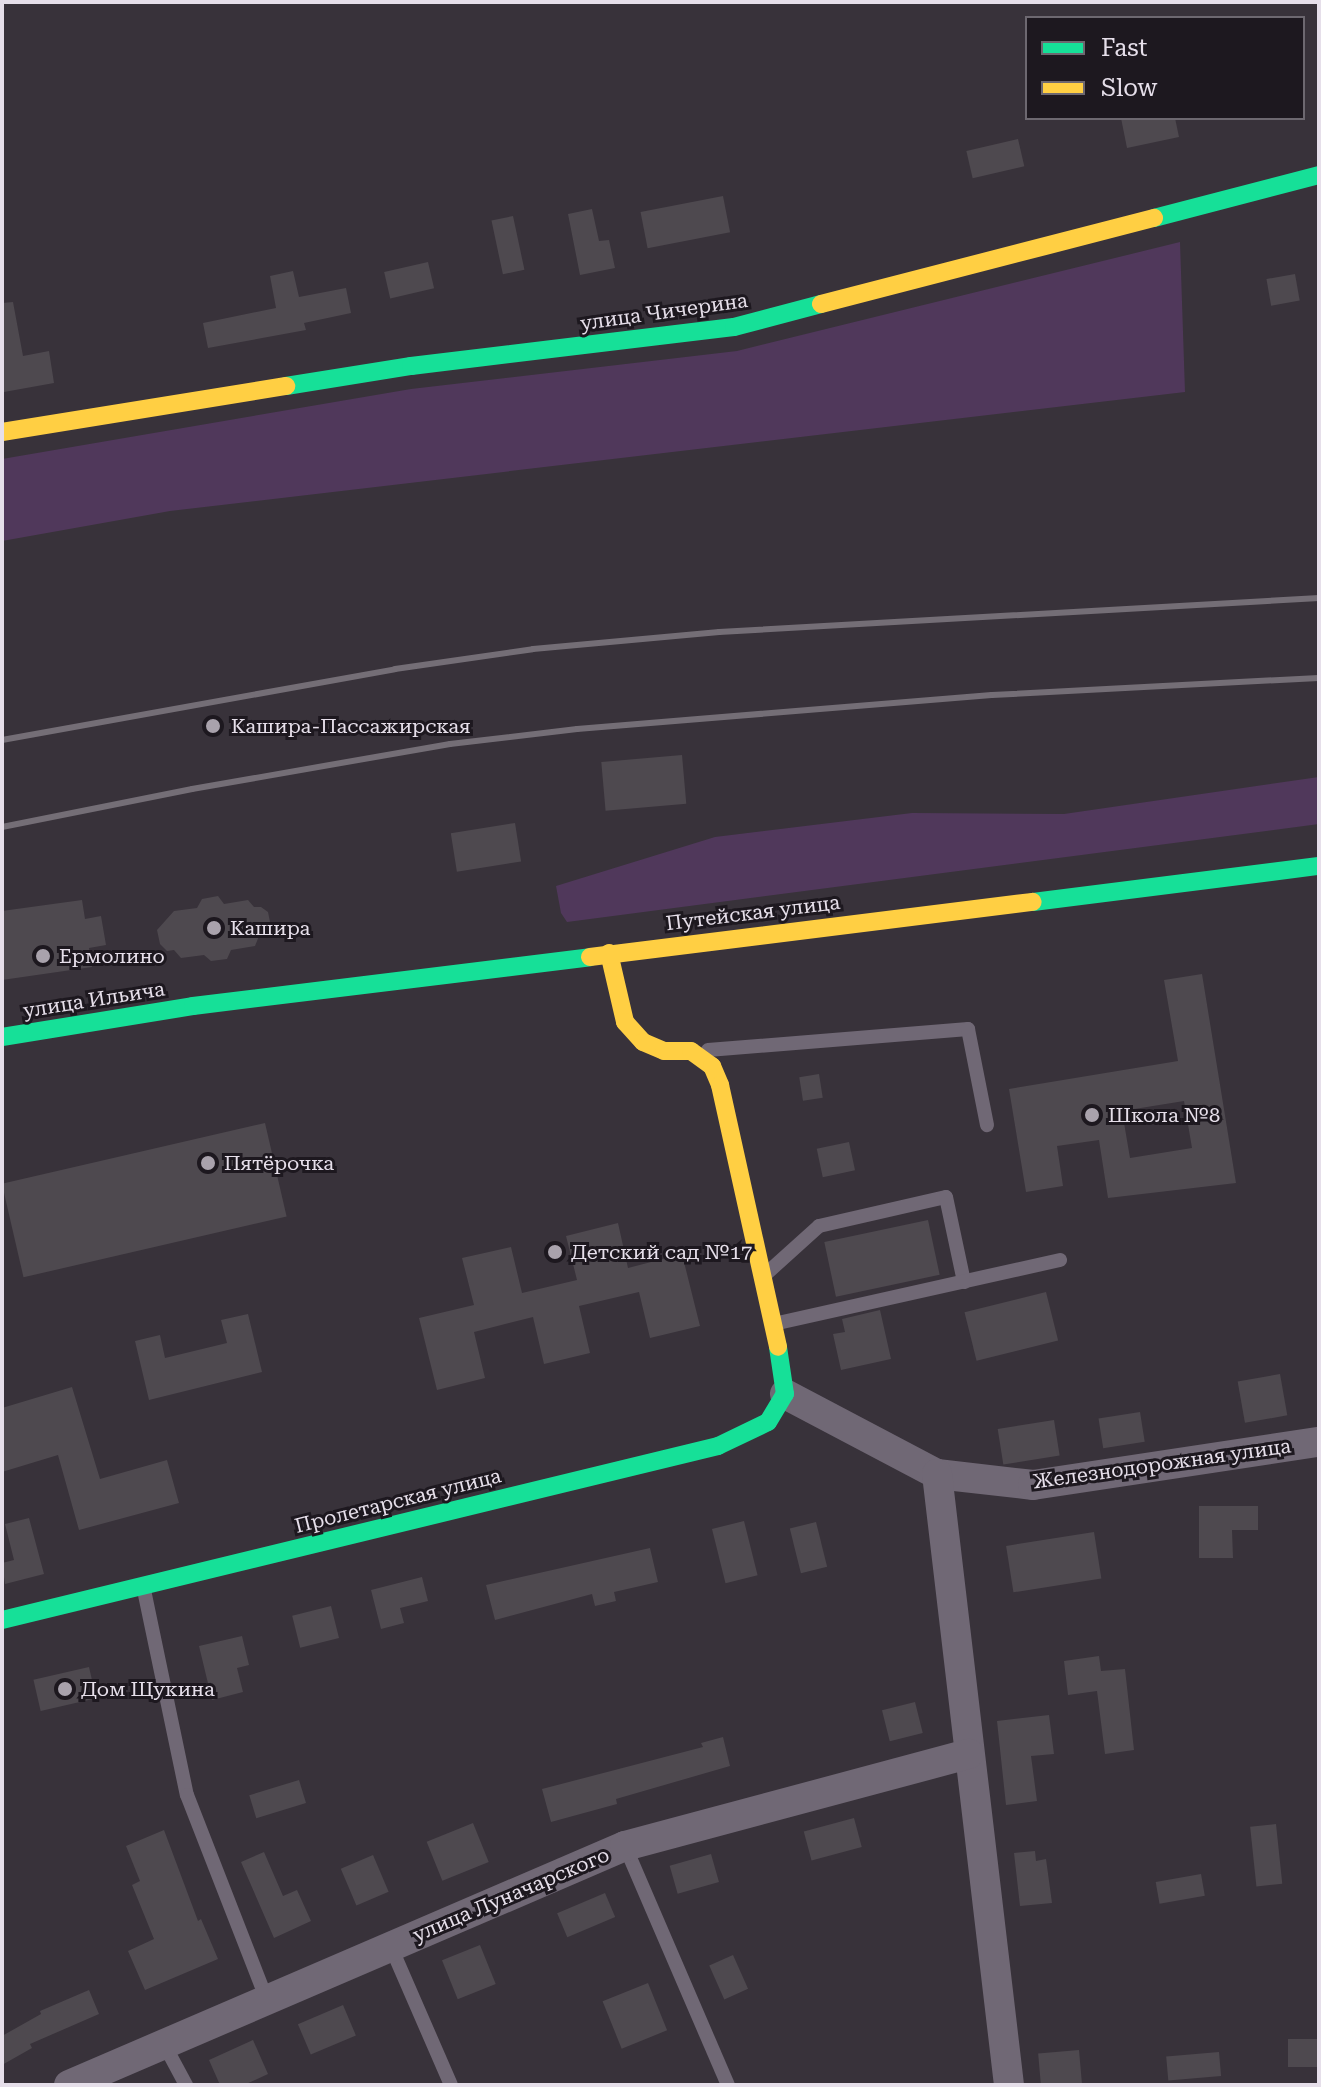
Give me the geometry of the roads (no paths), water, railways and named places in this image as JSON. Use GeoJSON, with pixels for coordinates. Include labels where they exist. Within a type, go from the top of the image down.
{"type":"FeatureCollection","features":[{"type":"Feature","properties":{"kind":"street","name":"улица Чичерина"},"geometry":{"type":"LineString","coordinates":[[2,432],[411,366],[734,327],[1319,175]]}},
{"type":"Feature","properties":{"kind":"street","name":"Путейская улица"},"geometry":{"type":"LineString","coordinates":[[193,1006],[1319,866]]}},
{"type":"Feature","properties":{"kind":"street"},"geometry":{"type":"LineString","coordinates":[[609,953],[625,1022],[643,1042],[664,1051],[691,1051],[712,1066],[720,1085],[774,1324],[786,1382],[785,1394]]}},
{"type":"Feature","properties":{"kind":"street","name":"улица Ильича"},"geometry":{"type":"LineString","coordinates":[[2,1037],[193,1006]]}},
{"type":"Feature","properties":{"kind":"street","name":"Железнодорожная улица"},"geometry":{"type":"LineString","coordinates":[[785,1394],[937,1474],[1033,1485],[1319,1442]]}},
{"type":"Feature","properties":{"kind":"street","name":"Пролетарская улица"},"geometry":{"type":"LineString","coordinates":[[2,1620],[718,1446],[768,1422],[785,1394]]}},
{"type":"Feature","properties":{"kind":"street"},"geometry":{"type":"LineString","coordinates":[[937,1474],[1009,2085]]}},
{"type":"Feature","properties":{"kind":"street","name":"улица Луначарского"},"geometry":{"type":"LineString","coordinates":[[69,2085],[625,1846],[969,1754]]}},
{"type":"Feature","properties":{"kind":"lane"},"geometry":{"type":"LineString","coordinates":[[691,1051],[968,1029],[987,1125]]}},
{"type":"Feature","properties":{"kind":"lane"},"geometry":{"type":"LineString","coordinates":[[763,1277],[819,1226],[946,1197],[964,1282]]}},
{"type":"Feature","properties":{"kind":"lane"},"geometry":{"type":"LineString","coordinates":[[774,1324],[1060,1260]]}},
{"type":"Feature","properties":{"kind":"lane"},"geometry":{"type":"LineString","coordinates":[[143,1586],[187,1795],[267,2000]]}},
{"type":"Feature","properties":{"kind":"lane"},"geometry":{"type":"LineString","coordinates":[[625,1846],[728,2085]]}},
{"type":"Feature","properties":{"kind":"lane"},"geometry":{"type":"LineString","coordinates":[[391,1947],[451,2085]]}},
{"type":"Feature","properties":{"kind":"lane"},"geometry":{"type":"LineString","coordinates":[[164,2044],[186,2085]]}},
{"type":"Feature","properties":{"kind":"railway"},"geometry":{"type":"LineString","coordinates":[[2,740],[395,669],[533,649],[719,632],[1319,598]]}},
{"type":"Feature","properties":{"kind":"railway"},"geometry":{"type":"LineString","coordinates":[[2,827],[192,789],[450,744],[577,729],[992,695],[1319,678]]}},
{"type":"Feature","properties":{"kind":"place","name":"Кашира-Пассажирская"},"geometry":{"type":"Point","coordinates":[213,726]}},
{"type":"Feature","properties":{"kind":"place","name":"Кашира"},"geometry":{"type":"Point","coordinates":[214,928]}},
{"type":"Feature","properties":{"kind":"place","name":"Ермолино"},"geometry":{"type":"Point","coordinates":[43,956]}},
{"type":"Feature","properties":{"kind":"place","name":"Школа №8"},"geometry":{"type":"Point","coordinates":[1092,1115]}},
{"type":"Feature","properties":{"kind":"place","name":"Пятёрочка"},"geometry":{"type":"Point","coordinates":[208,1163]}},
{"type":"Feature","properties":{"kind":"place","name":"Детский сад №17"},"geometry":{"type":"Point","coordinates":[555,1252]}},
{"type":"Feature","properties":{"kind":"place","name":"Дом Щукина"},"geometry":{"type":"Point","coordinates":[65,1689]}}]}
